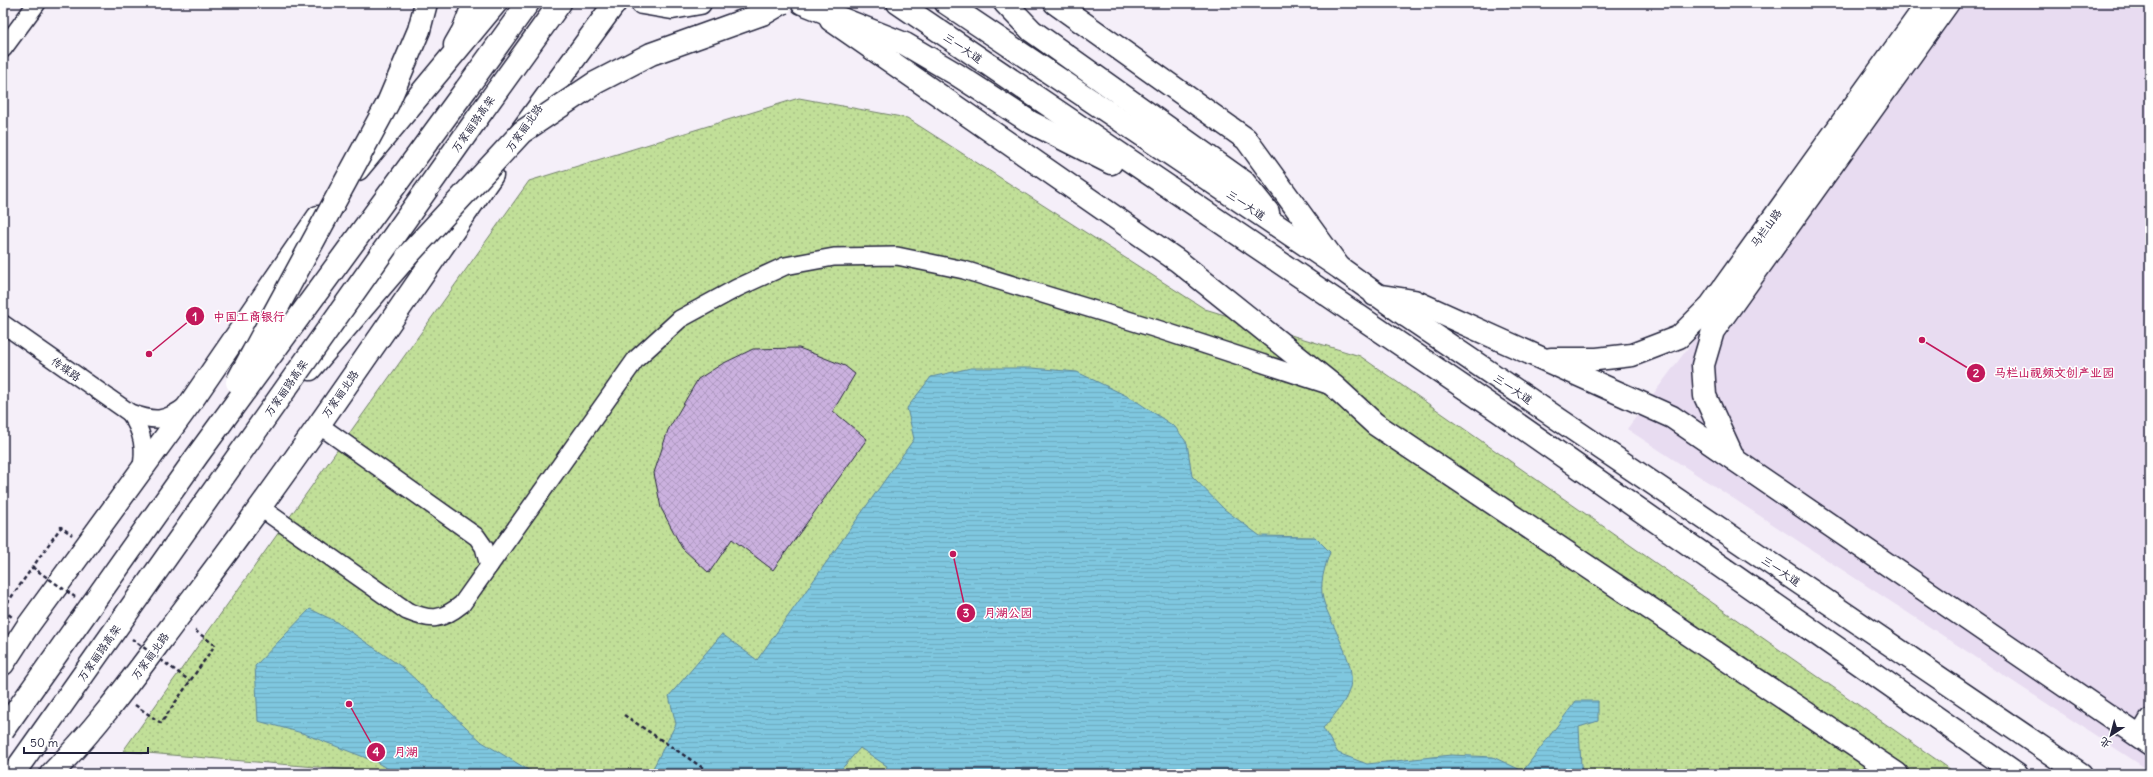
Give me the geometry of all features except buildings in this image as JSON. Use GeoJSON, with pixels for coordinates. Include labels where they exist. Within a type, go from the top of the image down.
{"type":"FeatureCollection","features":[{"type":"Feature","properties":{"kind":"main road"},"geometry":{"type":"LineString","coordinates":[[198,456],[388,103],[419,30],[426,3]]}},
{"type":"Feature","properties":{"kind":"main road"},"geometry":{"type":"LineString","coordinates":[[433,80],[463,31],[474,3]]}},
{"type":"Feature","properties":{"kind":"main road"},"geometry":{"type":"LineString","coordinates":[[3,664],[27,627],[191,402],[311,225],[496,3]]}},
{"type":"Feature","properties":{"kind":"main road"},"geometry":{"type":"LineString","coordinates":[[3,730],[198,456],[528,3]]}},
{"type":"Feature","properties":{"kind":"main road","name":"万家丽路高架"},"geometry":{"type":"LineString","coordinates":[[13,774],[560,3]]}},
{"type":"Feature","properties":{"kind":"main road"},"geometry":{"type":"LineString","coordinates":[[642,3],[672,8],[700,3]]}},
{"type":"Feature","properties":{"kind":"main road"},"geometry":{"type":"LineString","coordinates":[[255,433],[407,256],[522,132],[595,83],[651,54],[765,13],[782,3]]}},
{"type":"Feature","properties":{"kind":"main road"},"geometry":{"type":"LineString","coordinates":[[799,3],[813,8],[863,41],[1178,261],[1335,387],[1375,424],[1897,774]]}},
{"type":"Feature","properties":{"kind":"main road"},"geometry":{"type":"LineString","coordinates":[[802,3],[905,44],[956,74],[1030,122],[1200,209]]}},
{"type":"Feature","properties":{"kind":"main road","name":"三一大道"},"geometry":{"type":"LineString","coordinates":[[898,3],[1493,408],[2017,774]]}},
{"type":"Feature","properties":{"kind":"main road","name":"三一大道"},"geometry":{"type":"LineString","coordinates":[[946,3],[1340,268],[1375,295],[2081,774]]}},
{"type":"Feature","properties":{"kind":"main road"},"geometry":{"type":"LineString","coordinates":[[1005,3],[1032,31],[1244,182],[1281,229]]}},
{"type":"Feature","properties":{"kind":"main road"},"geometry":{"type":"LineString","coordinates":[[1055,3],[1246,139],[1340,268]]}},
{"type":"Feature","properties":{"kind":"main road","name":"马栏山路"},"geometry":{"type":"LineString","coordinates":[[1545,360],[1597,359],[1632,355],[1679,337],[1711,305],[1928,3]]}},
{"type":"Feature","properties":{"kind":"main road","name":"马栏山路"},"geometry":{"type":"LineString","coordinates":[[1734,459],[1705,396],[1703,366],[1713,331],[1948,3]]}},
{"type":"Feature","properties":{"kind":"main road","name":"万家丽北路"},"geometry":{"type":"LineString","coordinates":[[51,774],[96,726],[261,508],[535,112],[615,4]]}},
{"type":"Feature","properties":{"kind":"main road"},"geometry":{"type":"LineString","coordinates":[[1375,295],[1414,301],[1672,417],[2147,733]]}},
{"type":"Feature","properties":{"kind":"street"},"geometry":{"type":"LineString","coordinates":[[3,49],[37,3]]}},
{"type":"Feature","properties":{"kind":"street"},"geometry":{"type":"LineString","coordinates":[[261,508],[407,611],[424,618],[438,618],[450,613],[462,604],[636,359],[680,319],[737,288],[785,266],[834,257],[897,256],[964,270],[1157,329],[1335,387]]}},
{"type":"Feature","properties":{"kind":"street","name":"传媒路"},"geometry":{"type":"LineString","coordinates":[[3,324],[130,413]]}},
{"type":"Feature","properties":{"kind":"street"},"geometry":{"type":"LineString","coordinates":[[130,413],[148,420],[160,419],[171,417],[191,402]]}},
{"type":"Feature","properties":{"kind":"street"},"geometry":{"type":"LineString","coordinates":[[130,413],[141,431],[144,456],[141,471]]}},
{"type":"Feature","properties":{"kind":"street"},"geometry":{"type":"LineString","coordinates":[[319,424],[477,537],[484,547],[489,566]]}},
{"type":"Feature","properties":{"kind":"street"},"geometry":{"type":"LineString","coordinates":[[477,537],[491,538],[512,533]]}},
{"type":"Feature","properties":{"kind":"path"},"geometry":{"type":"LineString","coordinates":[[3,609],[61,527]]}},
{"type":"Feature","properties":{"kind":"path"},"geometry":{"type":"LineString","coordinates":[[121,694],[161,723],[215,645],[178,618]]}},
{"type":"Feature","properties":{"kind":"path"},"geometry":{"type":"LineString","coordinates":[[624,715],[712,774]]}},
{"type":"Feature","properties":{"kind":"shaded area"},"geometry":{"type":"Polygon","coordinates":[[[1935,3],[2150,3],[2150,771],[1627,429],[1761,251],[1935,3]]]}},
{"type":"Feature","properties":{"kind":"green space"},"geometry":{"type":"Polygon","coordinates":[[[799,98],[907,118],[1205,309],[1360,356],[1957,774],[359,774],[352,770],[123,751],[529,181],[799,98]]]}},
{"type":"Feature","properties":{"kind":"water"},"geometry":{"type":"Polygon","coordinates":[[[971,368],[1032,368],[1077,372],[1133,399],[1175,427],[1187,443],[1192,476],[1224,509],[1260,536],[1315,537],[1330,552],[1323,575],[1323,599],[1346,653],[1350,666],[1351,677],[1350,688],[1345,700],[1323,728],[1338,753],[1367,764],[1451,755],[1493,757],[1523,771],[1576,701],[1598,701],[1598,721],[1579,727],[1581,766],[1583,774],[885,774],[887,766],[860,748],[837,774],[650,774],[676,724],[669,696],[722,634],[757,660],[914,439],[907,408],[931,377],[971,368]]]}},
{"type":"Feature","properties":{"kind":"water"},"geometry":{"type":"Polygon","coordinates":[[[310,609],[335,621],[402,667],[482,742],[535,774],[397,774],[374,761],[302,733],[258,721],[255,666],[310,609]]]}},
{"type":"Feature","properties":{"kind":"place","name":"马栏山视频文创产业园"},"geometry":{"type":"Point","coordinates":[1922,340]}},
{"type":"Feature","properties":{"kind":"place","name":"中国工商银行"},"geometry":{"type":"Point","coordinates":[149,354]}},
{"type":"Feature","properties":{"kind":"place","name":"月湖公园"},"geometry":{"type":"Point","coordinates":[953,554]}},
{"type":"Feature","properties":{"kind":"place","name":"月湖"},"geometry":{"type":"Point","coordinates":[349,704]}}]}
